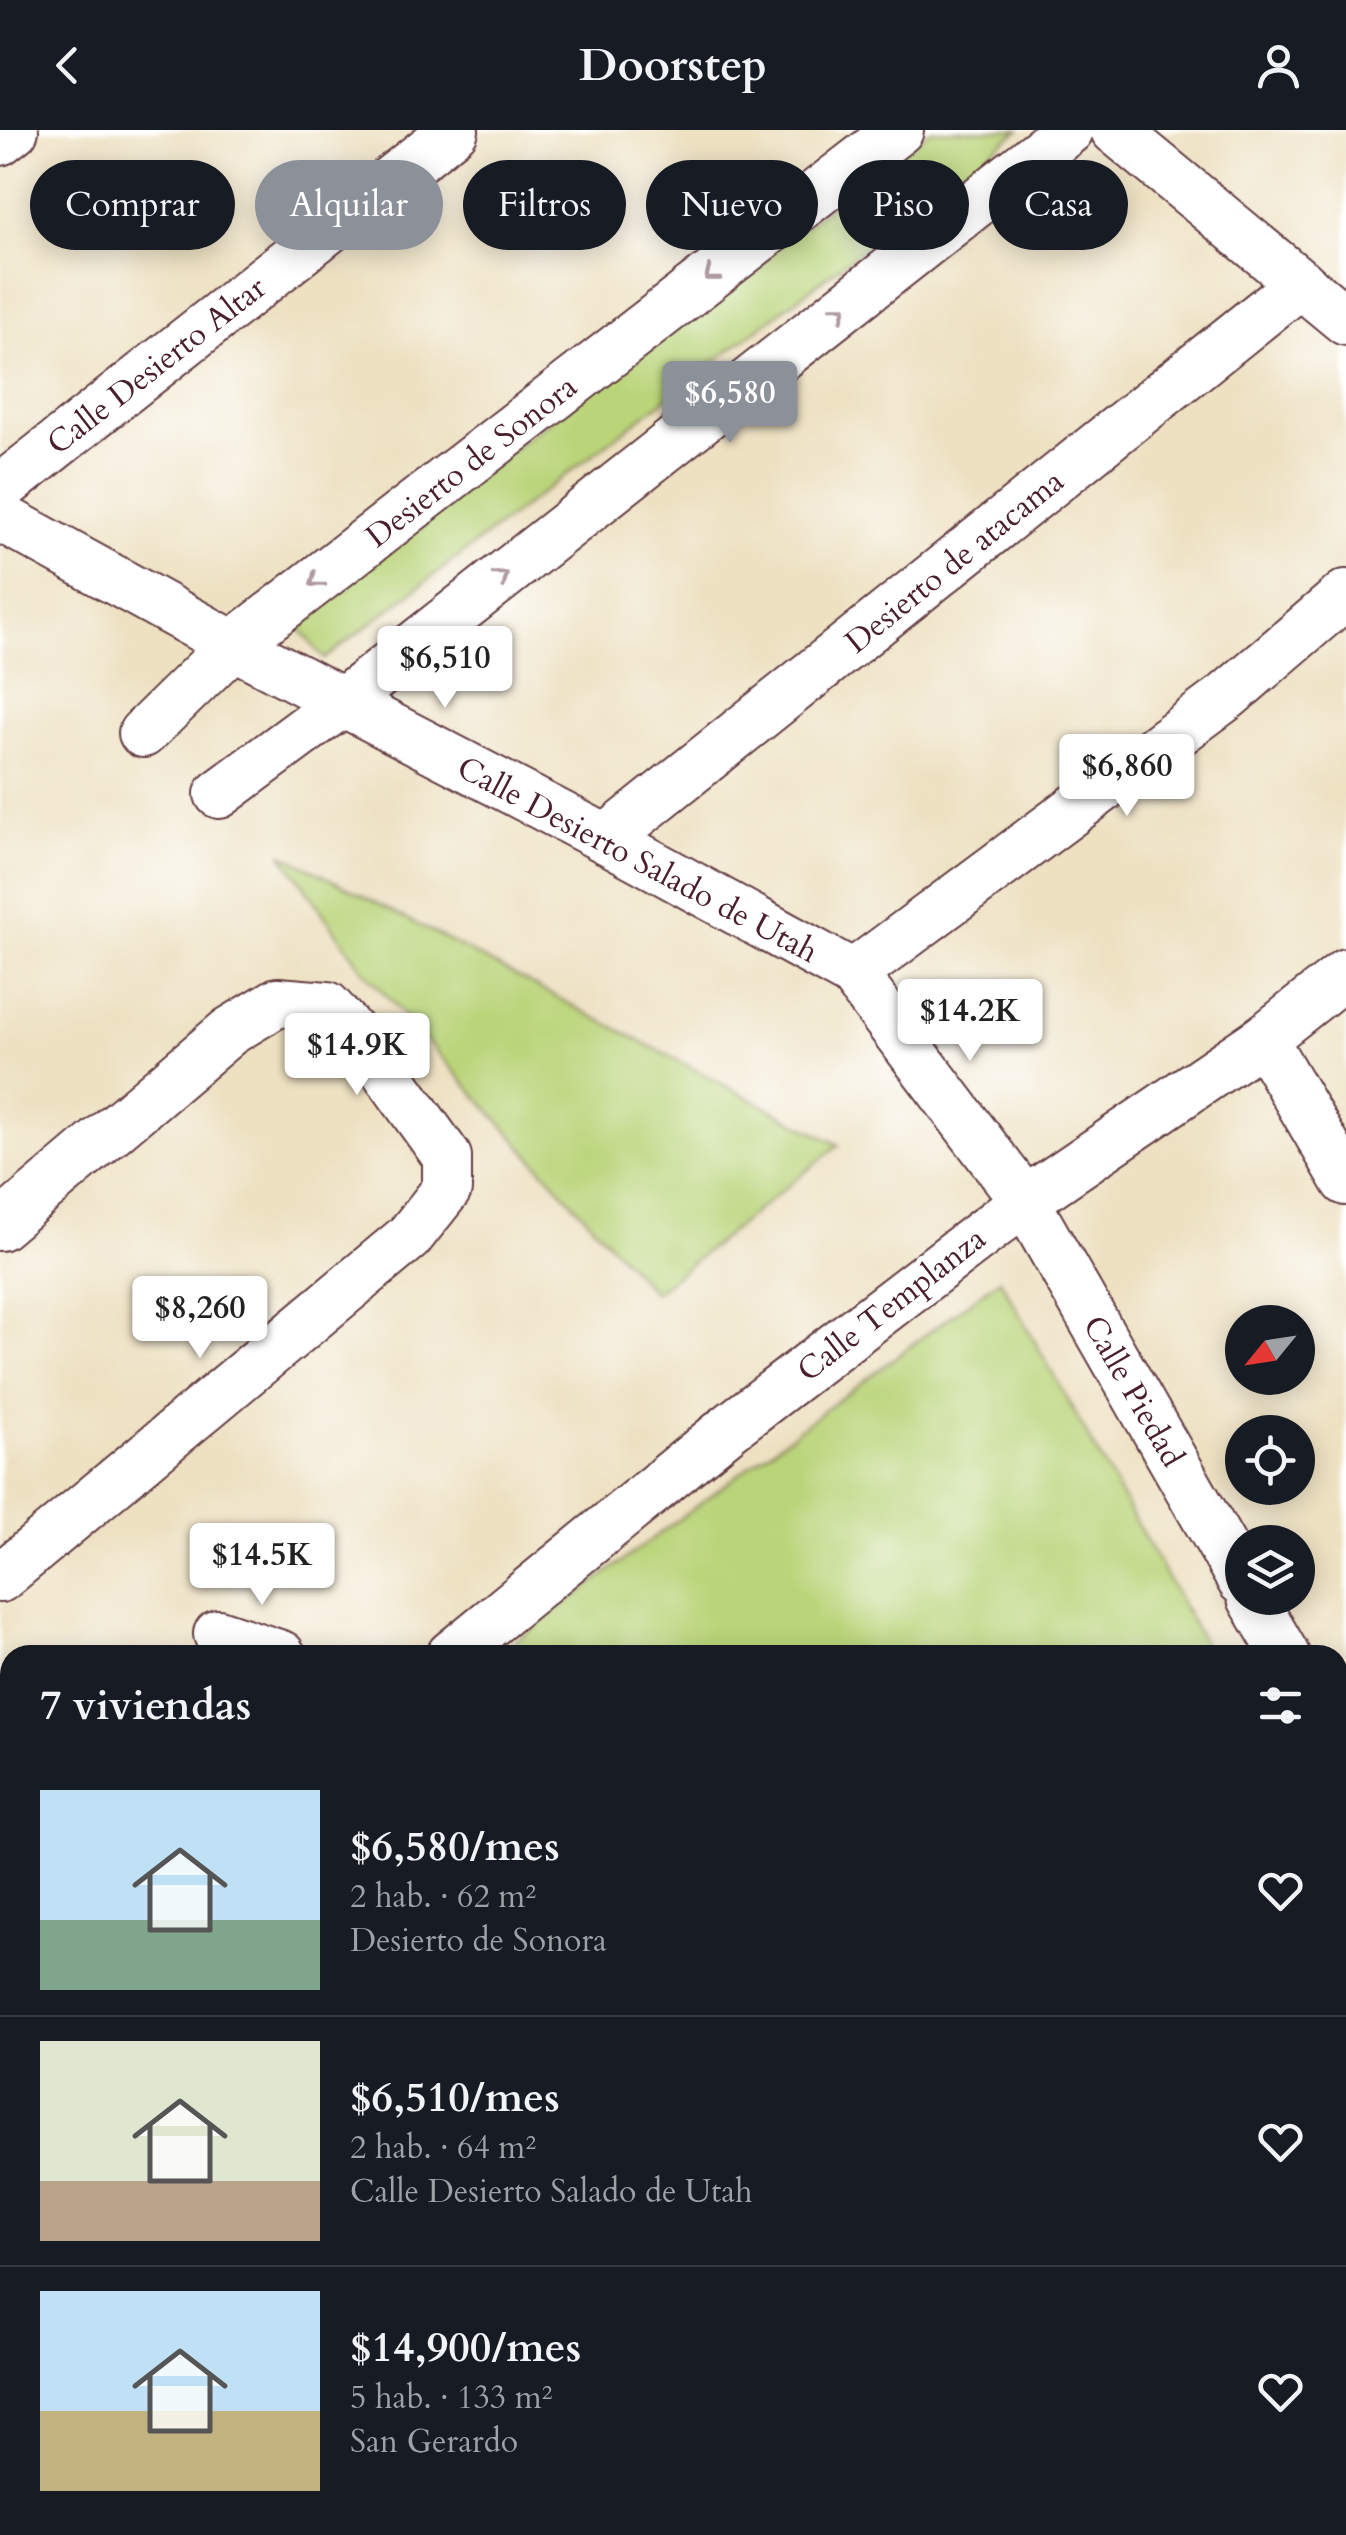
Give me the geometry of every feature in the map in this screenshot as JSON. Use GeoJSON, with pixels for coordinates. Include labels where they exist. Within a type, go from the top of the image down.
{"type":"FeatureCollection","features":[{"type":"Feature","properties":{"kind":"street"},"geometry":{"type":"LineString","coordinates":[[0,141],[14,130]]}},
{"type":"Feature","properties":{"kind":"street","name":"Calle Desierto Altar"},"geometry":{"type":"LineString","coordinates":[[0,489],[454,130]]}},
{"type":"Feature","properties":{"kind":"street","name":"Desierto de Sonora"},"geometry":{"type":"LineString","coordinates":[[142,733],[233,645],[899,130]]}},
{"type":"Feature","properties":{"kind":"street"},"geometry":{"type":"LineString","coordinates":[[219,794],[342,702],[1070,130]]}},
{"type":"Feature","properties":{"kind":"street"},"geometry":{"type":"LineString","coordinates":[[1115,130],[1346,321]]}},
{"type":"Feature","properties":{"kind":"street","name":"Desierto de atacama"},"geometry":{"type":"LineString","coordinates":[[606,838],[1300,283]]}},
{"type":"Feature","properties":{"kind":"street","name":"Calle Desierto Salado de Utah"},"geometry":{"type":"LineString","coordinates":[[0,518],[233,645],[606,838],[853,974]]}},
{"type":"Feature","properties":{"kind":"street"},"geometry":{"type":"LineString","coordinates":[[853,974],[1227,696],[1346,594]]}},
{"type":"Feature","properties":{"kind":"street","name":"Calle Templanza"},"geometry":{"type":"LineString","coordinates":[[464,1645],[729,1428],[1025,1201],[1263,1039],[1346,973]]}},
{"type":"Feature","properties":{"kind":"street","name":"Calle Piedad"},"geometry":{"type":"LineString","coordinates":[[853,974],[1025,1201],[1225,1551]]}},
{"type":"Feature","properties":{"kind":"street"},"geometry":{"type":"LineString","coordinates":[[0,1226],[230,1031],[278,1002],[328,1006],[381,1064],[447,1157],[447,1189],[409,1237],[0,1578]]}},
{"type":"Feature","properties":{"kind":"street"},"geometry":{"type":"LineString","coordinates":[[1263,1039],[1346,1181]]}},
{"type":"Feature","properties":{"kind":"street"},"geometry":{"type":"LineString","coordinates":[[1262,1615],[1278,1645]]}},
{"type":"Feature","properties":{"kind":"street"},"geometry":{"type":"LineString","coordinates":[[218,1634],[251,1645]]}},
{"type":"Feature","properties":{"kind":"green space"},"geometry":{"type":"Polygon","coordinates":[[[930,130],[1019,130],[969,168],[969,160],[891,160],[930,130]]]}},
{"type":"Feature","properties":{"kind":"green space"},"geometry":{"type":"Polygon","coordinates":[[[838,200],[838,250],[861,250],[324,659],[291,618],[773,250],[818,250],[818,216],[838,200]]]}},
{"type":"Feature","properties":{"kind":"green space"},"geometry":{"type":"Polygon","coordinates":[[[281,853],[839,1145],[654,1293],[362,969],[281,853]]]}},
{"type":"Feature","properties":{"kind":"green space"},"geometry":{"type":"Polygon","coordinates":[[[1000,1279],[1204,1645],[510,1645],[1000,1279]]]}}]}
